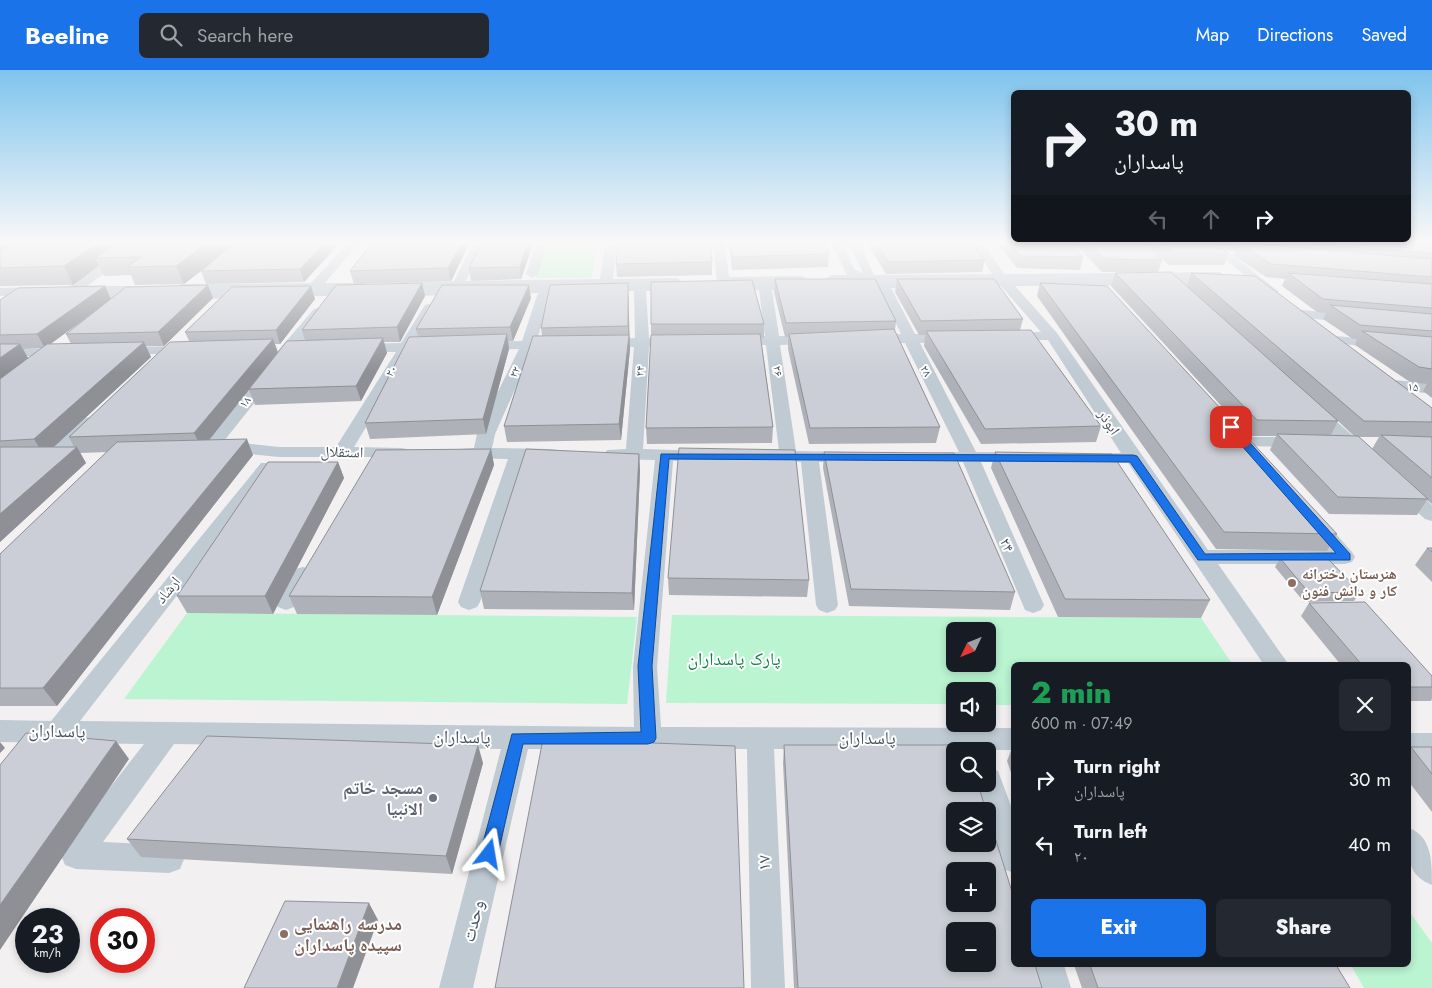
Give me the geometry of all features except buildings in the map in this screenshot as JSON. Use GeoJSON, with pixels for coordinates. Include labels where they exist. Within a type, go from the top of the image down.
{"type":"FeatureCollection","features":[{"type":"Feature","properties":{"kind":"street"},"geometry":{"type":"LineString","coordinates":[[63,295],[75,287]]}},
{"type":"Feature","properties":{"kind":"street"},"geometry":{"type":"LineString","coordinates":[[0,292],[63,295],[168,295],[311,290],[314,287]]}},
{"type":"Feature","properties":{"kind":"street","name":"۱۸"},"geometry":{"type":"LineString","coordinates":[[212,444],[287,349],[341,287]]}},
{"type":"Feature","properties":{"kind":"street"},"geometry":{"type":"LineString","coordinates":[[0,299],[186,288],[339,290],[414,287]]}},
{"type":"Feature","properties":{"kind":"street"},"geometry":{"type":"LineString","coordinates":[[339,290],[441,292],[571,287]]}},
{"type":"Feature","properties":{"kind":"street"},"geometry":{"type":"LineString","coordinates":[[631,287],[640,287]]}},
{"type":"Feature","properties":{"kind":"street","name":"۲۴"},"geometry":{"type":"LineString","coordinates":[[634,454],[642,342],[640,287]]}},
{"type":"Feature","properties":{"kind":"street","name":"۲۶"},"geometry":{"type":"LineString","coordinates":[[765,287],[774,341],[788,456]]}},
{"type":"Feature","properties":{"kind":"street","name":"۲۸"},"geometry":{"type":"LineString","coordinates":[[884,287],[970,457]]}},
{"type":"Feature","properties":{"kind":"street","name":"ابوذر"},"geometry":{"type":"LineString","coordinates":[[1009,287],[1052,336],[1133,458],[1275,662]]}},
{"type":"Feature","properties":{"kind":"street"},"geometry":{"type":"LineString","coordinates":[[1102,287],[1110,296]]}},
{"type":"Feature","properties":{"kind":"street"},"geometry":{"type":"LineString","coordinates":[[1178,287],[1191,299]]}},
{"type":"Feature","properties":{"kind":"street"},"geometry":{"type":"LineString","coordinates":[[1266,287],[1357,357]]}},
{"type":"Feature","properties":{"kind":"street","name":"۲۲"},"geometry":{"type":"LineString","coordinates":[[482,454],[486,434],[528,345],[546,289]]}},
{"type":"Feature","properties":{"kind":"street","name":"۲۰"},"geometry":{"type":"LineString","coordinates":[[342,452],[405,347],[441,292]]}},
{"type":"Feature","properties":{"kind":"street"},"geometry":{"type":"LineString","coordinates":[[214,307],[228,294]]}},
{"type":"Feature","properties":{"kind":"street"},"geometry":{"type":"LineString","coordinates":[[103,312],[127,295]]}},
{"type":"Feature","properties":{"kind":"street"},"geometry":{"type":"LineString","coordinates":[[13,306],[25,298]]}},
{"type":"Feature","properties":{"kind":"street"},"geometry":{"type":"LineString","coordinates":[[1294,308],[1367,320]]}},
{"type":"Feature","properties":{"kind":"street"},"geometry":{"type":"LineString","coordinates":[[995,337],[1052,336]]}},
{"type":"Feature","properties":{"kind":"street"},"geometry":{"type":"LineString","coordinates":[[153,363],[181,338]]}},
{"type":"Feature","properties":{"kind":"street"},"geometry":{"type":"LineString","coordinates":[[862,339],[967,338]]}},
{"type":"Feature","properties":{"kind":"street"},"geometry":{"type":"LineString","coordinates":[[717,342],[832,340]]}},
{"type":"Feature","properties":{"kind":"street"},"geometry":{"type":"LineString","coordinates":[[1335,340],[1432,348]]}},
{"type":"Feature","properties":{"kind":"street"},"geometry":{"type":"LineString","coordinates":[[24,370],[63,341]]}},
{"type":"Feature","properties":{"kind":"street"},"geometry":{"type":"LineString","coordinates":[[471,346],[689,342]]}},
{"type":"Feature","properties":{"kind":"street"},"geometry":{"type":"LineString","coordinates":[[346,348],[443,346]]}},
{"type":"Feature","properties":{"kind":"street"},"geometry":{"type":"LineString","coordinates":[[267,349],[306,348]]}},
{"type":"Feature","properties":{"kind":"street"},"geometry":{"type":"LineString","coordinates":[[112,351],[207,350]]}},
{"type":"Feature","properties":{"kind":"street"},"geometry":{"type":"LineString","coordinates":[[0,353],[75,352]]}},
{"type":"Feature","properties":{"kind":"street"},"geometry":{"type":"LineString","coordinates":[[1380,374],[1417,402]]}},
{"type":"Feature","properties":{"kind":"street","name":"۱۵"},"geometry":{"type":"LineString","coordinates":[[1394,385],[1432,389]]}},
{"type":"Feature","properties":{"kind":"street"},"geometry":{"type":"LineString","coordinates":[[1300,397],[1373,462]]}},
{"type":"Feature","properties":{"kind":"street"},"geometry":{"type":"LineString","coordinates":[[63,448],[105,409]]}},
{"type":"Feature","properties":{"kind":"street"},"geometry":{"type":"LineString","coordinates":[[1231,427],[1257,456]]}},
{"type":"Feature","properties":{"kind":"street"},"geometry":{"type":"LineString","coordinates":[[1244,442],[1378,443]]}},
{"type":"Feature","properties":{"kind":"street","name":"استقلال"},"geometry":{"type":"LineString","coordinates":[[212,444],[279,452],[342,452],[374,461],[416,453]]}},
{"type":"Feature","properties":{"kind":"street","name":"ارشاد"},"geometry":{"type":"LineString","coordinates":[[52,731],[109,664],[279,452]]}},
{"type":"Feature","properties":{"kind":"street"},"geometry":{"type":"LineString","coordinates":[[444,453],[567,454]]}},
{"type":"Feature","properties":{"kind":"street"},"geometry":{"type":"LineString","coordinates":[[469,602],[519,454]]}},
{"type":"Feature","properties":{"kind":"street"},"geometry":{"type":"LineString","coordinates":[[595,454],[722,456]]}},
{"type":"Feature","properties":{"kind":"street"},"geometry":{"type":"LineString","coordinates":[[648,738],[645,666],[664,456]]}},
{"type":"Feature","properties":{"kind":"street"},"geometry":{"type":"LineString","coordinates":[[750,456],[866,457]]}},
{"type":"Feature","properties":{"kind":"street"},"geometry":{"type":"LineString","coordinates":[[809,457],[827,605]]}},
{"type":"Feature","properties":{"kind":"street"},"geometry":{"type":"LineString","coordinates":[[913,457],[1037,458]]}},
{"type":"Feature","properties":{"kind":"street","name":"۲۴"},"geometry":{"type":"LineString","coordinates":[[970,457],[1033,605]]}},
{"type":"Feature","properties":{"kind":"street"},"geometry":{"type":"LineString","coordinates":[[1066,458],[1133,458]]}},
{"type":"Feature","properties":{"kind":"street"},"geometry":{"type":"LineString","coordinates":[[1388,475],[1432,515]]}},
{"type":"Feature","properties":{"kind":"street"},"geometry":{"type":"LineString","coordinates":[[1202,557],[1346,557],[1301,507]]}},
{"type":"Feature","properties":{"kind":"street"},"geometry":{"type":"LineString","coordinates":[[286,602],[312,560]]}},
{"type":"Feature","properties":{"kind":"street","name":"پاسداران"},"geometry":{"type":"LineString","coordinates":[[0,731],[517,738],[760,739],[946,744]]}},
{"type":"Feature","properties":{"kind":"street"},"geometry":{"type":"LineString","coordinates":[[23,758],[52,731]]}},
{"type":"Feature","properties":{"kind":"street"},"geometry":{"type":"LineString","coordinates":[[167,733],[76,855],[197,860]]}},
{"type":"Feature","properties":{"kind":"street","name":"وحدت"},"geometry":{"type":"LineString","coordinates":[[456,988],[517,738]]}},
{"type":"Feature","properties":{"kind":"street","name":"۱۷"},"geometry":{"type":"LineString","coordinates":[[760,739],[768,988]]}},
{"type":"Feature","properties":{"kind":"street","name":"پاسداران"},"geometry":{"type":"LineString","coordinates":[[995,742],[1011,739]]}},
{"type":"Feature","properties":{"kind":"street"},"geometry":{"type":"LineString","coordinates":[[1411,744],[1432,744]]}},
{"type":"Feature","properties":{"kind":"street"},"geometry":{"type":"LineString","coordinates":[[992,792],[1011,850]]}},
{"type":"Feature","properties":{"kind":"street"},"geometry":{"type":"LineString","coordinates":[[1411,844],[1432,871]]}},
{"type":"Feature","properties":{"kind":"street"},"geometry":{"type":"LineString","coordinates":[[1048,967],[1054,988]]}},
{"type":"Feature","properties":{"kind":"green space"},"geometry":{"type":"Polygon","coordinates":[[[187,613],[637,617],[627,704],[124,699],[187,613]]]}},
{"type":"Feature","properties":{"kind":"green space","name":"پارک پاسداران"},"geometry":{"type":"Polygon","coordinates":[[[672,615],[1201,618],[1231,662],[1011,662],[1011,705],[996,705],[996,682],[946,682],[946,704],[666,703],[672,615]]]}},
{"type":"Feature","properties":{"kind":"green space"},"geometry":{"type":"Polygon","coordinates":[[[1411,914],[1432,943],[1432,988],[1364,988],[1352,967],[1411,967],[1411,914]]]}},
{"type":"Feature","properties":{"kind":"place","name":"هنرستان دخترانه کار و دانش فنون"},"geometry":{"type":"Point","coordinates":[1292,583]}},
{"type":"Feature","properties":{"kind":"place","name":"مسجد خاتم الانبیا"},"geometry":{"type":"Point","coordinates":[433,798]}},
{"type":"Feature","properties":{"kind":"place","name":"مدرسه راهنمایی سپیده پاسداران"},"geometry":{"type":"Point","coordinates":[284,934]}},
{"type":"Feature","properties":{"kind":"route"},"geometry":{"type":"LineString","coordinates":[[489,854],[517,738],[648,738],[645,666],[664,456],[1133,458],[1202,557],[1346,557],[1231,427]]}}]}
